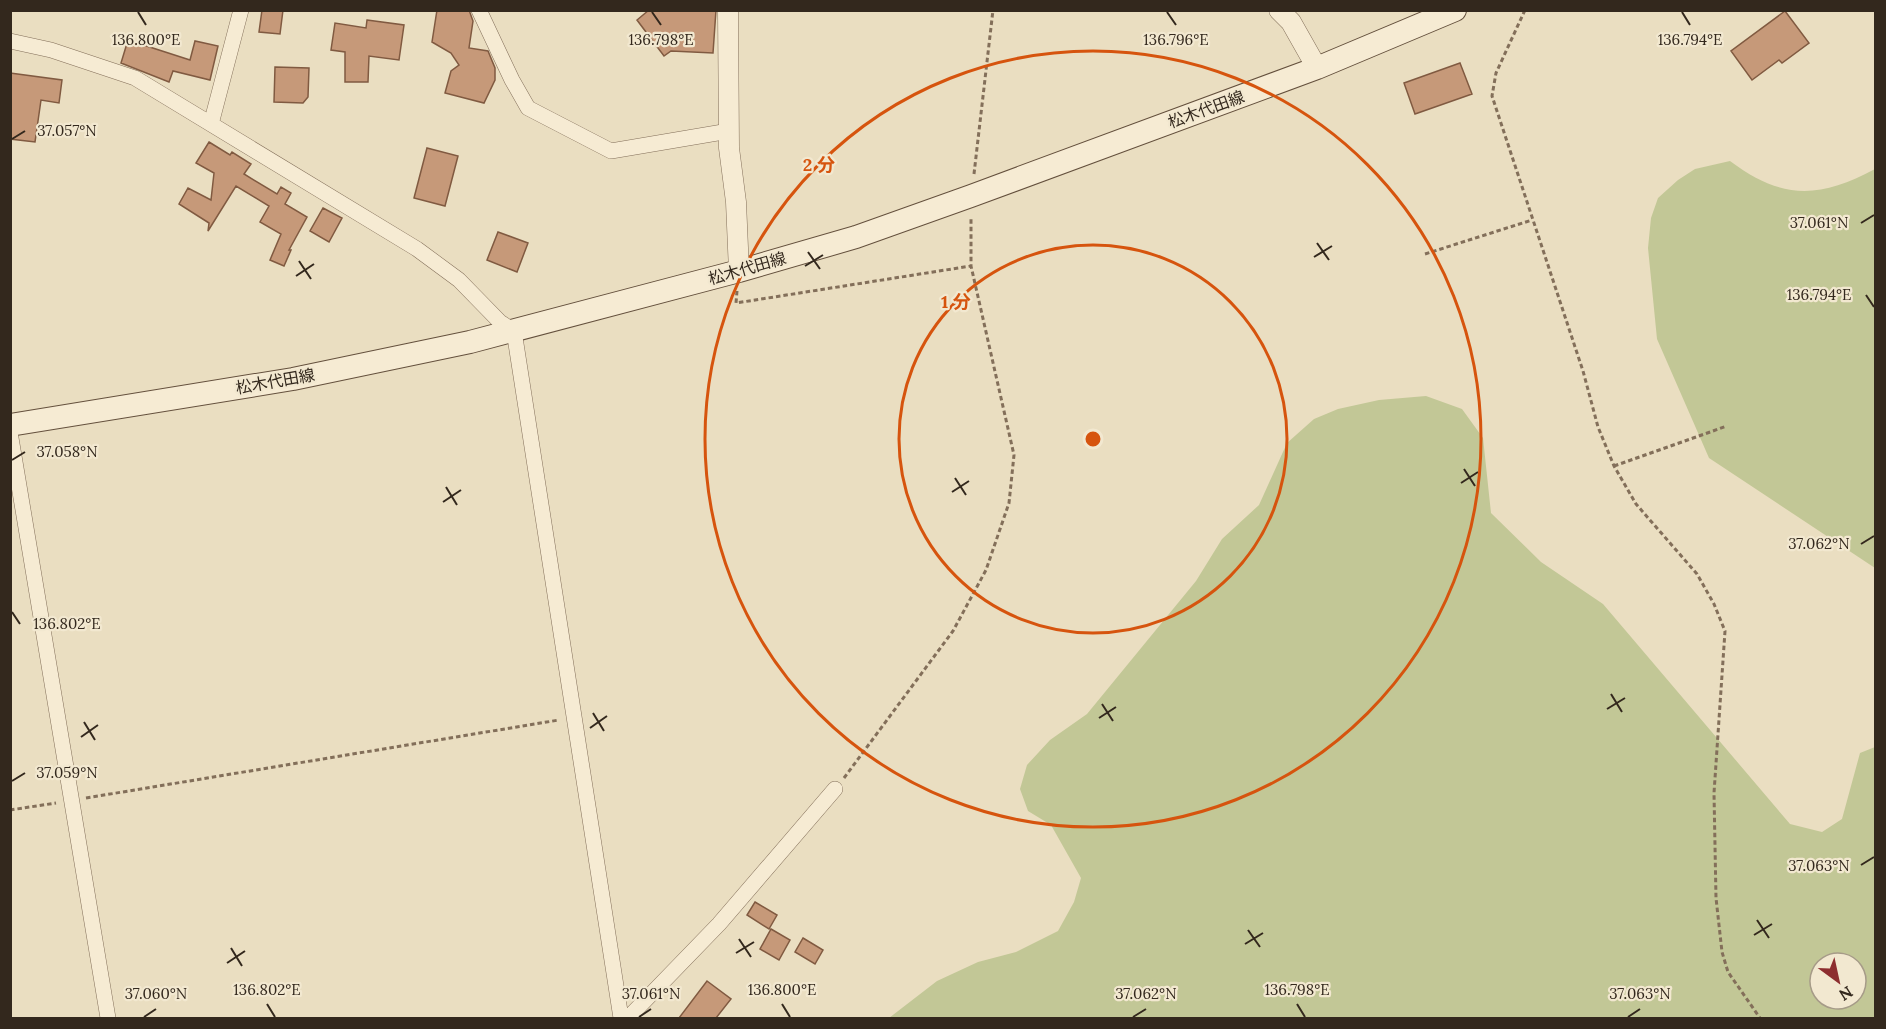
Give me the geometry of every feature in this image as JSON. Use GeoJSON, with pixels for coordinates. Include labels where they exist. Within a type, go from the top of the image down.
{"type":"FeatureCollection","features":[{"type":"Feature","properties":{"kind":"main road","name":"松木代田線"},"geometry":{"type":"LineString","coordinates":[[10,425],[293,379],[470,342],[739,271],[856,237],[971,196],[1317,68],[1455,10]]}},
{"type":"Feature","properties":{"kind":"street"},"geometry":{"type":"LineString","coordinates":[[211,124],[241,10]]}},
{"type":"Feature","properties":{"kind":"street"},"geometry":{"type":"LineString","coordinates":[[479,10],[528,108],[611,151],[729,131]]}},
{"type":"Feature","properties":{"kind":"street"},"geometry":{"type":"LineString","coordinates":[[728,10],[729,131],[739,271]]}},
{"type":"Feature","properties":{"kind":"street"},"geometry":{"type":"LineString","coordinates":[[1279,10],[1291,22],[1317,68]]}},
{"type":"Feature","properties":{"kind":"street"},"geometry":{"type":"LineString","coordinates":[[10,41],[51,50],[135,78],[417,249],[459,280],[500,322],[514,331],[621,1018]]}},
{"type":"Feature","properties":{"kind":"street"},"geometry":{"type":"LineString","coordinates":[[10,432],[108,1018]]}},
{"type":"Feature","properties":{"kind":"street"},"geometry":{"type":"LineString","coordinates":[[628,1018],[719,924],[835,789]]}},
{"type":"Feature","properties":{"kind":"path"},"geometry":{"type":"LineString","coordinates":[[835,789],[953,632],[986,570],[1009,503],[1014,455],[972,266],[971,196],[993,10]]}},
{"type":"Feature","properties":{"kind":"path"},"geometry":{"type":"LineString","coordinates":[[1526,10],[1496,74],[1492,96],[1598,427],[1614,466],[1636,504],[1697,574],[1714,604],[1725,632],[1714,793],[1716,898],[1722,952],[1728,972],[1760,1018]]}},
{"type":"Feature","properties":{"kind":"path"},"geometry":{"type":"LineString","coordinates":[[1425,254],[1532,220]]}},
{"type":"Feature","properties":{"kind":"path"},"geometry":{"type":"LineString","coordinates":[[736,303],[972,266]]}},
{"type":"Feature","properties":{"kind":"path"},"geometry":{"type":"LineString","coordinates":[[1614,466],[1727,426]]}},
{"type":"Feature","properties":{"kind":"path"},"geometry":{"type":"LineString","coordinates":[[10,810],[574,718]]}},
{"type":"Feature","properties":{"kind":"green space"},"geometry":{"type":"Polygon","coordinates":[[[1730,161],[1767,183],[1784,189],[1801,191],[1836,186],[1875,169],[1875,568],[1709,458],[1657,339],[1648,248],[1651,218],[1658,198],[1678,180],[1695,169],[1730,161]]]}},
{"type":"Feature","properties":{"kind":"green space"},"geometry":{"type":"Polygon","coordinates":[[[1426,396],[1462,409],[1483,438],[1491,513],[1541,562],[1603,604],[1790,824],[1822,832],[1842,819],[1860,753],[1875,747],[1875,1018],[889,1018],[937,981],[978,962],[1016,952],[1058,931],[1074,902],[1081,878],[1051,825],[1028,811],[1020,789],[1027,765],[1050,740],[1087,714],[1196,581],[1222,539],[1259,505],[1287,443],[1314,419],[1338,409],[1379,400],[1426,396]]]}},
{"type":"Feature","properties":{"kind":"building"},"geometry":{"type":"Polygon","coordinates":[[[262,10],[283,10],[280,34],[259,32],[262,10]]]}},
{"type":"Feature","properties":{"kind":"building"},"geometry":{"type":"Polygon","coordinates":[[[437,10],[469,10],[473,21],[469,48],[488,51],[495,68],[495,80],[484,103],[445,93],[451,71],[459,65],[451,53],[432,42],[437,10]]]}},
{"type":"Feature","properties":{"kind":"building"},"geometry":{"type":"Polygon","coordinates":[[[649,10],[716,10],[713,53],[671,51],[664,56],[637,20],[649,10]]]}},
{"type":"Feature","properties":{"kind":"building"},"geometry":{"type":"Polygon","coordinates":[[[1785,11],[1809,43],[1782,63],[1779,60],[1752,80],[1731,51],[1785,11]]]}},
{"type":"Feature","properties":{"kind":"building"},"geometry":{"type":"Polygon","coordinates":[[[367,20],[404,25],[399,60],[369,56],[368,82],[345,82],[345,52],[331,50],[335,23],[366,28],[367,20]]]}},
{"type":"Feature","properties":{"kind":"building"},"geometry":{"type":"Polygon","coordinates":[[[128,40],[190,60],[195,41],[218,46],[210,80],[173,71],[169,82],[121,63],[128,40]]]}},
{"type":"Feature","properties":{"kind":"building"},"geometry":{"type":"Polygon","coordinates":[[[1460,63],[1472,94],[1415,114],[1404,83],[1460,63]]]}},
{"type":"Feature","properties":{"kind":"building"},"geometry":{"type":"Polygon","coordinates":[[[275,67],[309,68],[308,97],[303,103],[274,102],[275,67]]]}},
{"type":"Feature","properties":{"kind":"building"},"geometry":{"type":"Polygon","coordinates":[[[10,73],[62,80],[59,103],[41,100],[35,142],[10,139],[10,73]]]}},
{"type":"Feature","properties":{"kind":"building"},"geometry":{"type":"Polygon","coordinates":[[[209,142],[230,155],[232,152],[251,164],[244,174],[277,194],[281,187],[291,193],[285,204],[307,217],[289,250],[291,250],[284,266],[270,260],[281,234],[260,222],[269,206],[236,186],[208,231],[209,223],[179,204],[188,188],[211,200],[214,173],[196,163],[209,142]]]}},
{"type":"Feature","properties":{"kind":"building"},"geometry":{"type":"Polygon","coordinates":[[[427,148],[458,156],[445,206],[414,198],[427,148]]]}},
{"type":"Feature","properties":{"kind":"building"},"geometry":{"type":"Polygon","coordinates":[[[323,208],[342,218],[329,242],[310,231],[323,208]]]}},
{"type":"Feature","properties":{"kind":"building"},"geometry":{"type":"Polygon","coordinates":[[[498,232],[528,243],[517,272],[487,260],[498,232]]]}},
{"type":"Feature","properties":{"kind":"building"},"geometry":{"type":"Polygon","coordinates":[[[755,902],[777,915],[769,929],[747,915],[755,902]]]}},
{"type":"Feature","properties":{"kind":"building"},"geometry":{"type":"Polygon","coordinates":[[[771,929],[790,940],[779,960],[760,949],[771,929]]]}},
{"type":"Feature","properties":{"kind":"building"},"geometry":{"type":"Polygon","coordinates":[[[803,938],[823,950],[815,964],[795,952],[803,938]]]}},
{"type":"Feature","properties":{"kind":"building"},"geometry":{"type":"Polygon","coordinates":[[[707,981],[731,999],[716,1018],[679,1018],[707,981]]]}}]}
